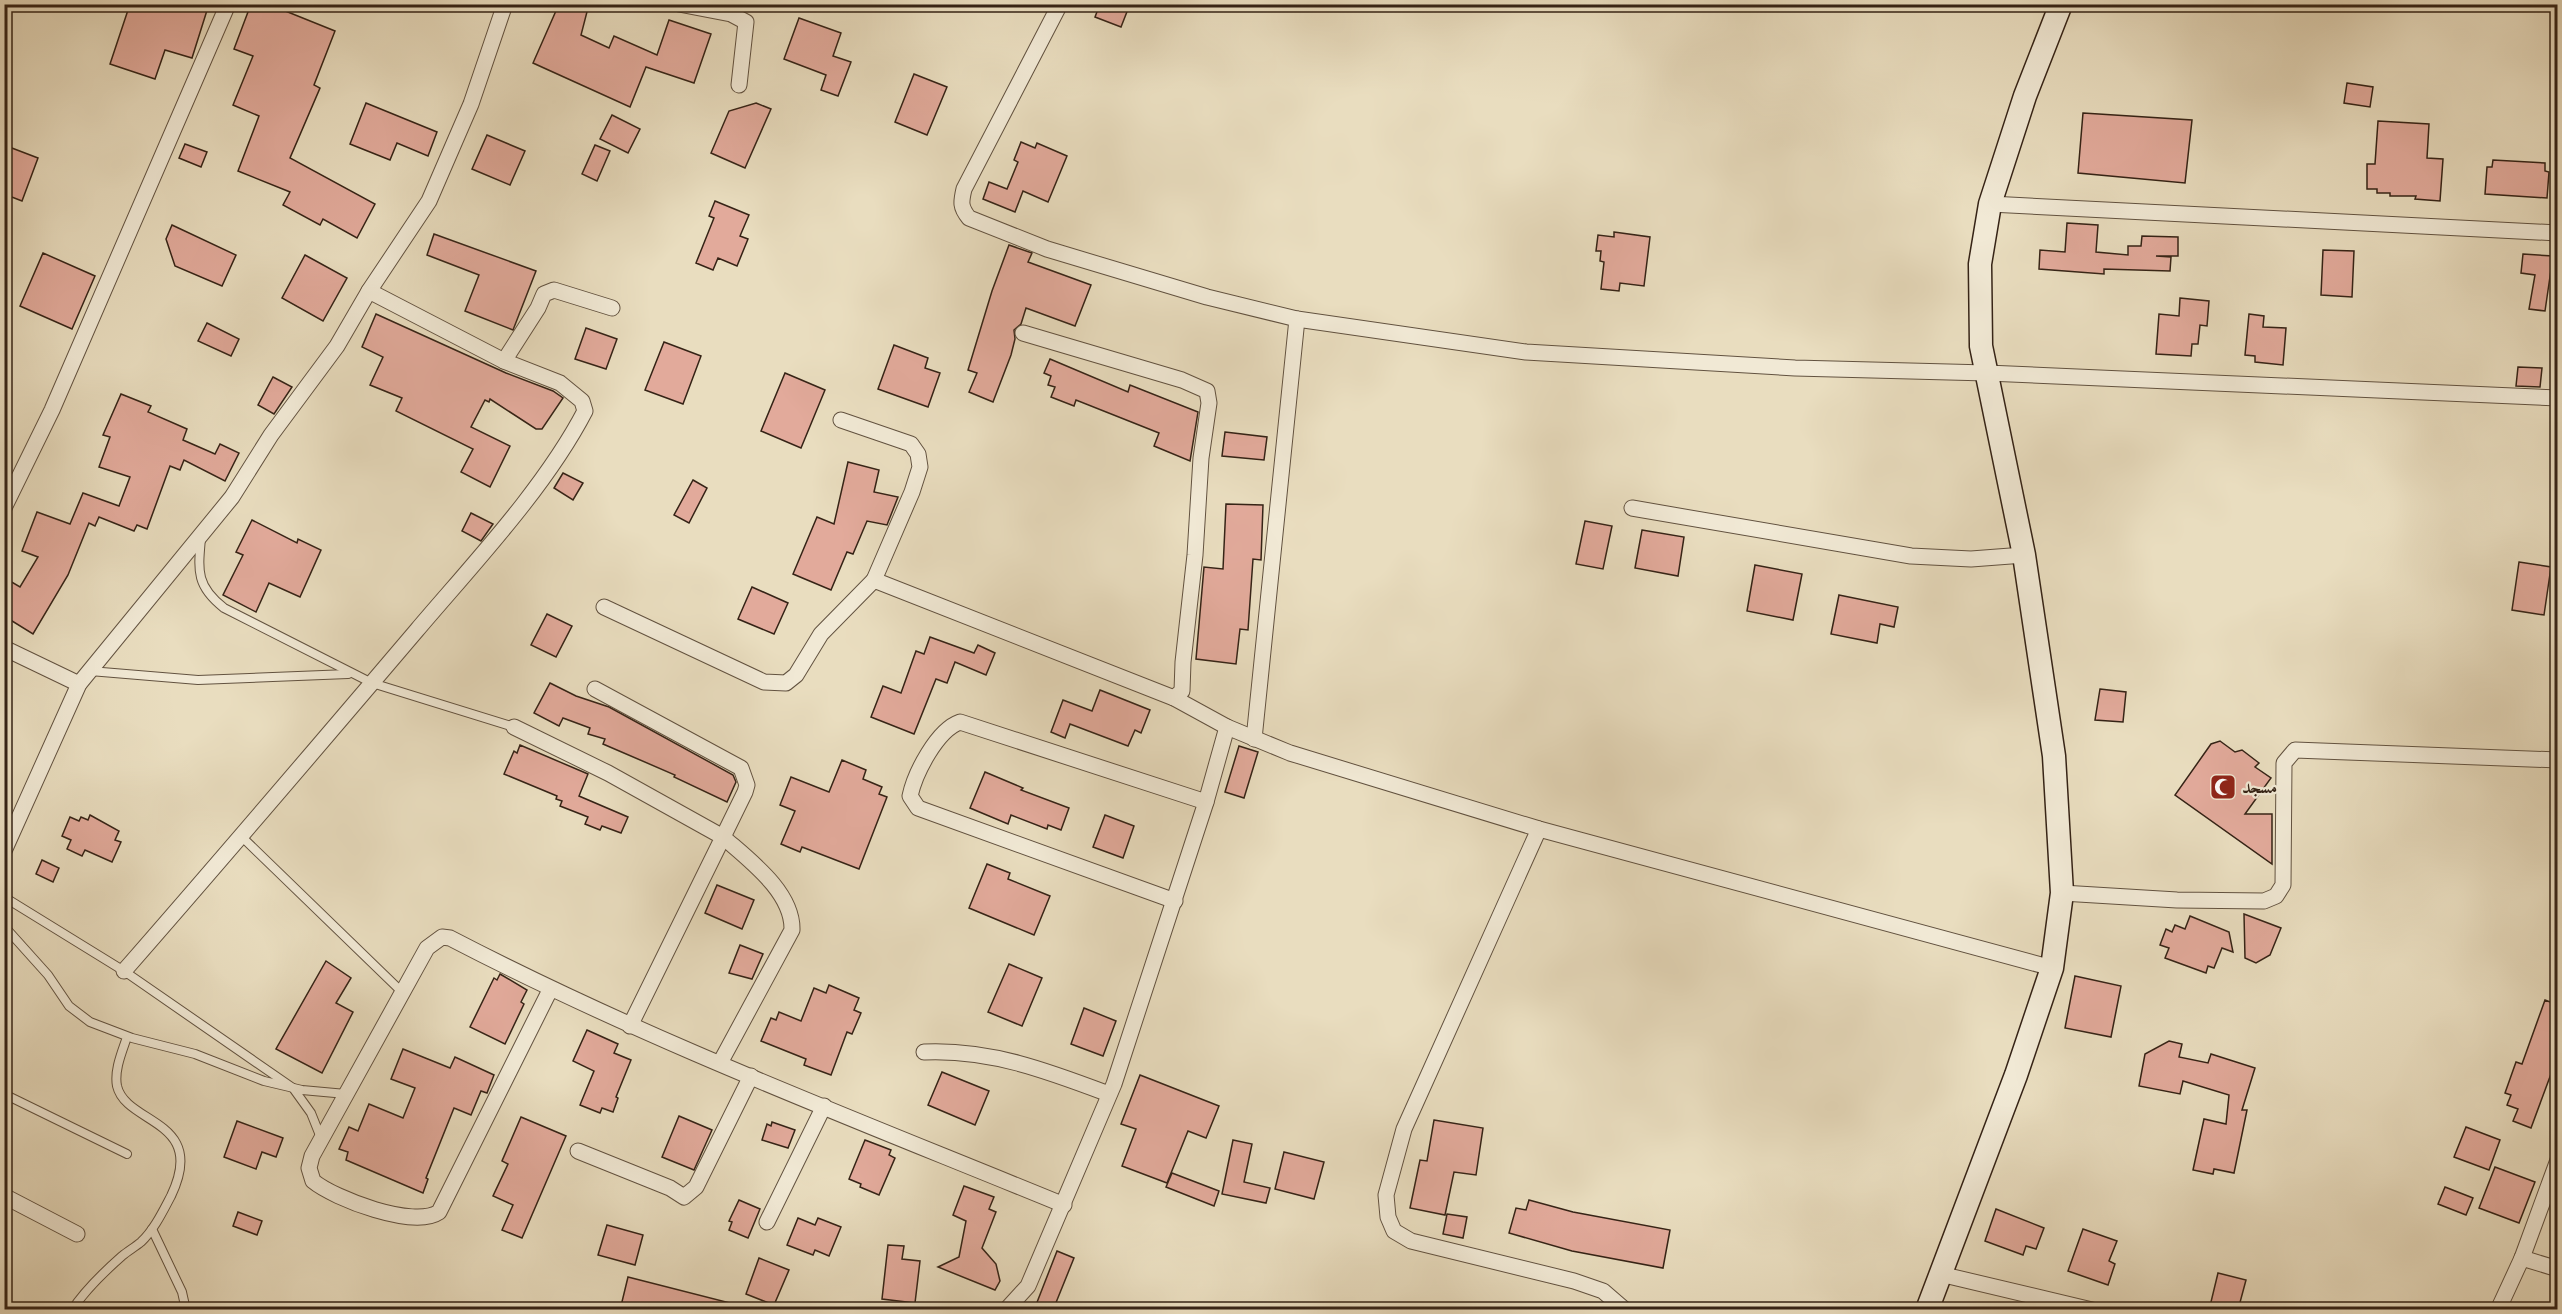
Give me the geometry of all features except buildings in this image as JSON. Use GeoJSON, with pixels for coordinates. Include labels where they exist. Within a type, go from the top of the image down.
{"type":"FeatureCollection","features":[{"type":"Feature","properties":{"kind":"main road"},"geometry":{"type":"LineString","coordinates":[[1927,1310],[2016,1075],[2052,968],[2062,893],[2054,756],[2024,555],[1981,346],[1980,264],[1990,204],[2025,96],[2061,4]]}},
{"type":"Feature","properties":{"kind":"street"},"geometry":{"type":"LineString","coordinates":[[4,508],[52,410],[228,4]]}},
{"type":"Feature","properties":{"kind":"street"},"geometry":{"type":"LineString","coordinates":[[4,851],[79,684],[232,497],[271,435],[337,346],[369,291],[429,201],[471,104],[505,4]]}},
{"type":"Feature","properties":{"kind":"street"},"geometry":{"type":"LineString","coordinates":[[679,4],[732,14],[746,22],[740,85]]}},
{"type":"Feature","properties":{"kind":"street"},"geometry":{"type":"LineString","coordinates":[[1060,4],[964,189],[962,210],[969,218],[1047,249],[1207,297],[1297,319],[1526,352],[1795,368],[1987,373],[2558,398]]}},
{"type":"Feature","properties":{"kind":"street"},"geometry":{"type":"LineString","coordinates":[[1990,204],[2558,233]]}},
{"type":"Feature","properties":{"kind":"street"},"geometry":{"type":"LineString","coordinates":[[504,361],[538,308],[544,294],[554,290],[612,308]]}},
{"type":"Feature","properties":{"kind":"street"},"geometry":{"type":"LineString","coordinates":[[124,970],[242,837],[514,515],[576,429],[585,411],[582,401],[560,383],[504,361],[369,291]]}},
{"type":"Feature","properties":{"kind":"street"},"geometry":{"type":"LineString","coordinates":[[1254,740],[1297,319]]}},
{"type":"Feature","properties":{"kind":"street"},"geometry":{"type":"LineString","coordinates":[[1023,333],[1182,380],[1207,391],[1209,403],[1201,458],[1195,555],[1182,662],[1182,690],[1174,698]]}},
{"type":"Feature","properties":{"kind":"street"},"geometry":{"type":"LineString","coordinates":[[604,608],[764,682],[786,683],[796,675],[821,634],[874,580],[912,492],[920,467],[918,454],[911,444],[841,420]]}},
{"type":"Feature","properties":{"kind":"street"},"geometry":{"type":"LineString","coordinates":[[1632,508],[1911,556],[1971,559],[2024,555]]}},
{"type":"Feature","properties":{"kind":"street"},"geometry":{"type":"LineString","coordinates":[[874,580],[1174,698],[1254,740],[1539,829],[2052,968]]}},
{"type":"Feature","properties":{"kind":"street"},"geometry":{"type":"LineString","coordinates":[[4,648],[79,684]]}},
{"type":"Feature","properties":{"kind":"street"},"geometry":{"type":"LineString","coordinates":[[595,689],[741,768],[747,785],[630,1026]]}},
{"type":"Feature","properties":{"kind":"street"},"geometry":{"type":"LineString","coordinates":[[1174,901],[918,808],[910,796],[912,786],[940,734],[950,725],[960,722],[1206,802]]}},
{"type":"Feature","properties":{"kind":"street"},"geometry":{"type":"LineString","coordinates":[[514,727],[608,773],[723,837],[759,869],[792,915],[792,930],[720,1063]]}},
{"type":"Feature","properties":{"kind":"street"},"geometry":{"type":"LineString","coordinates":[[1006,1310],[1028,1286],[1109,1095],[1206,802],[1227,727]]}},
{"type":"Feature","properties":{"kind":"street"},"geometry":{"type":"LineString","coordinates":[[2062,893],[2177,900],[2264,901],[2276,896],[2283,885],[2284,762],[2295,750],[2558,760]]}},
{"type":"Feature","properties":{"kind":"street"},"geometry":{"type":"LineString","coordinates":[[1539,829],[1404,1129],[1386,1195],[1388,1217],[1394,1231],[1411,1241],[1463,1256],[1574,1281],[1603,1291],[1626,1310]]}},
{"type":"Feature","properties":{"kind":"street"},"geometry":{"type":"LineString","coordinates":[[550,990],[444,1203],[432,1216],[423,1218],[373,1209],[341,1198],[323,1189],[313,1180],[309,1168],[312,1156],[321,1139],[427,948],[442,937],[450,938],[550,990],[630,1026],[1064,1205]]}},
{"type":"Feature","properties":{"kind":"street"},"geometry":{"type":"LineString","coordinates":[[924,1052],[952,1050],[1020,1062],[1109,1095]]}},
{"type":"Feature","properties":{"kind":"street"},"geometry":{"type":"LineString","coordinates":[[578,1151],[670,1188],[684,1197],[696,1187],[751,1076]]}},
{"type":"Feature","properties":{"kind":"street"},"geometry":{"type":"LineString","coordinates":[[767,1222],[824,1106]]}},
{"type":"Feature","properties":{"kind":"street"},"geometry":{"type":"LineString","coordinates":[[2498,1310],[2522,1258],[2558,1160]]}},
{"type":"Feature","properties":{"kind":"street"},"geometry":{"type":"LineString","coordinates":[[4,1196],[77,1234]]}},
{"type":"Feature","properties":{"kind":"street"},"geometry":{"type":"LineString","coordinates":[[2522,1258],[2558,1269]]}},
{"type":"Feature","properties":{"kind":"street"},"geometry":{"type":"LineString","coordinates":[[1940,1274],[2092,1310]]}},
{"type":"Feature","properties":{"kind":"lane"},"geometry":{"type":"LineString","coordinates":[[201,535],[199,564],[201,581],[207,595],[224,608],[372,683],[514,727]]}},
{"type":"Feature","properties":{"kind":"lane"},"geometry":{"type":"LineString","coordinates":[[89,671],[198,680],[351,674]]}},
{"type":"Feature","properties":{"kind":"lane"},"geometry":{"type":"LineString","coordinates":[[242,837],[402,992]]}},
{"type":"Feature","properties":{"kind":"lane"},"geometry":{"type":"LineString","coordinates":[[4,897],[124,970],[293,1088],[314,1120],[321,1139]]}},
{"type":"Feature","properties":{"kind":"lane"},"geometry":{"type":"LineString","coordinates":[[4,926],[48,975],[69,1006],[90,1022],[127,1037],[195,1054],[264,1081],[293,1088],[346,1094]]}},
{"type":"Feature","properties":{"kind":"lane"},"geometry":{"type":"LineString","coordinates":[[72,1310],[108,1270],[140,1243],[152,1229],[172,1194],[178,1174],[179,1150],[167,1130],[129,1103],[119,1091],[117,1077],[127,1037]]}},
{"type":"Feature","properties":{"kind":"lane"},"geometry":{"type":"LineString","coordinates":[[4,1094],[127,1154]]}},
{"type":"Feature","properties":{"kind":"lane"},"geometry":{"type":"LineString","coordinates":[[152,1229],[182,1292],[186,1310]]}},
{"type":"Feature","properties":{"kind":"place","name":"مسجد"},"geometry":{"type":"Point","coordinates":[2223,787]}}]}
